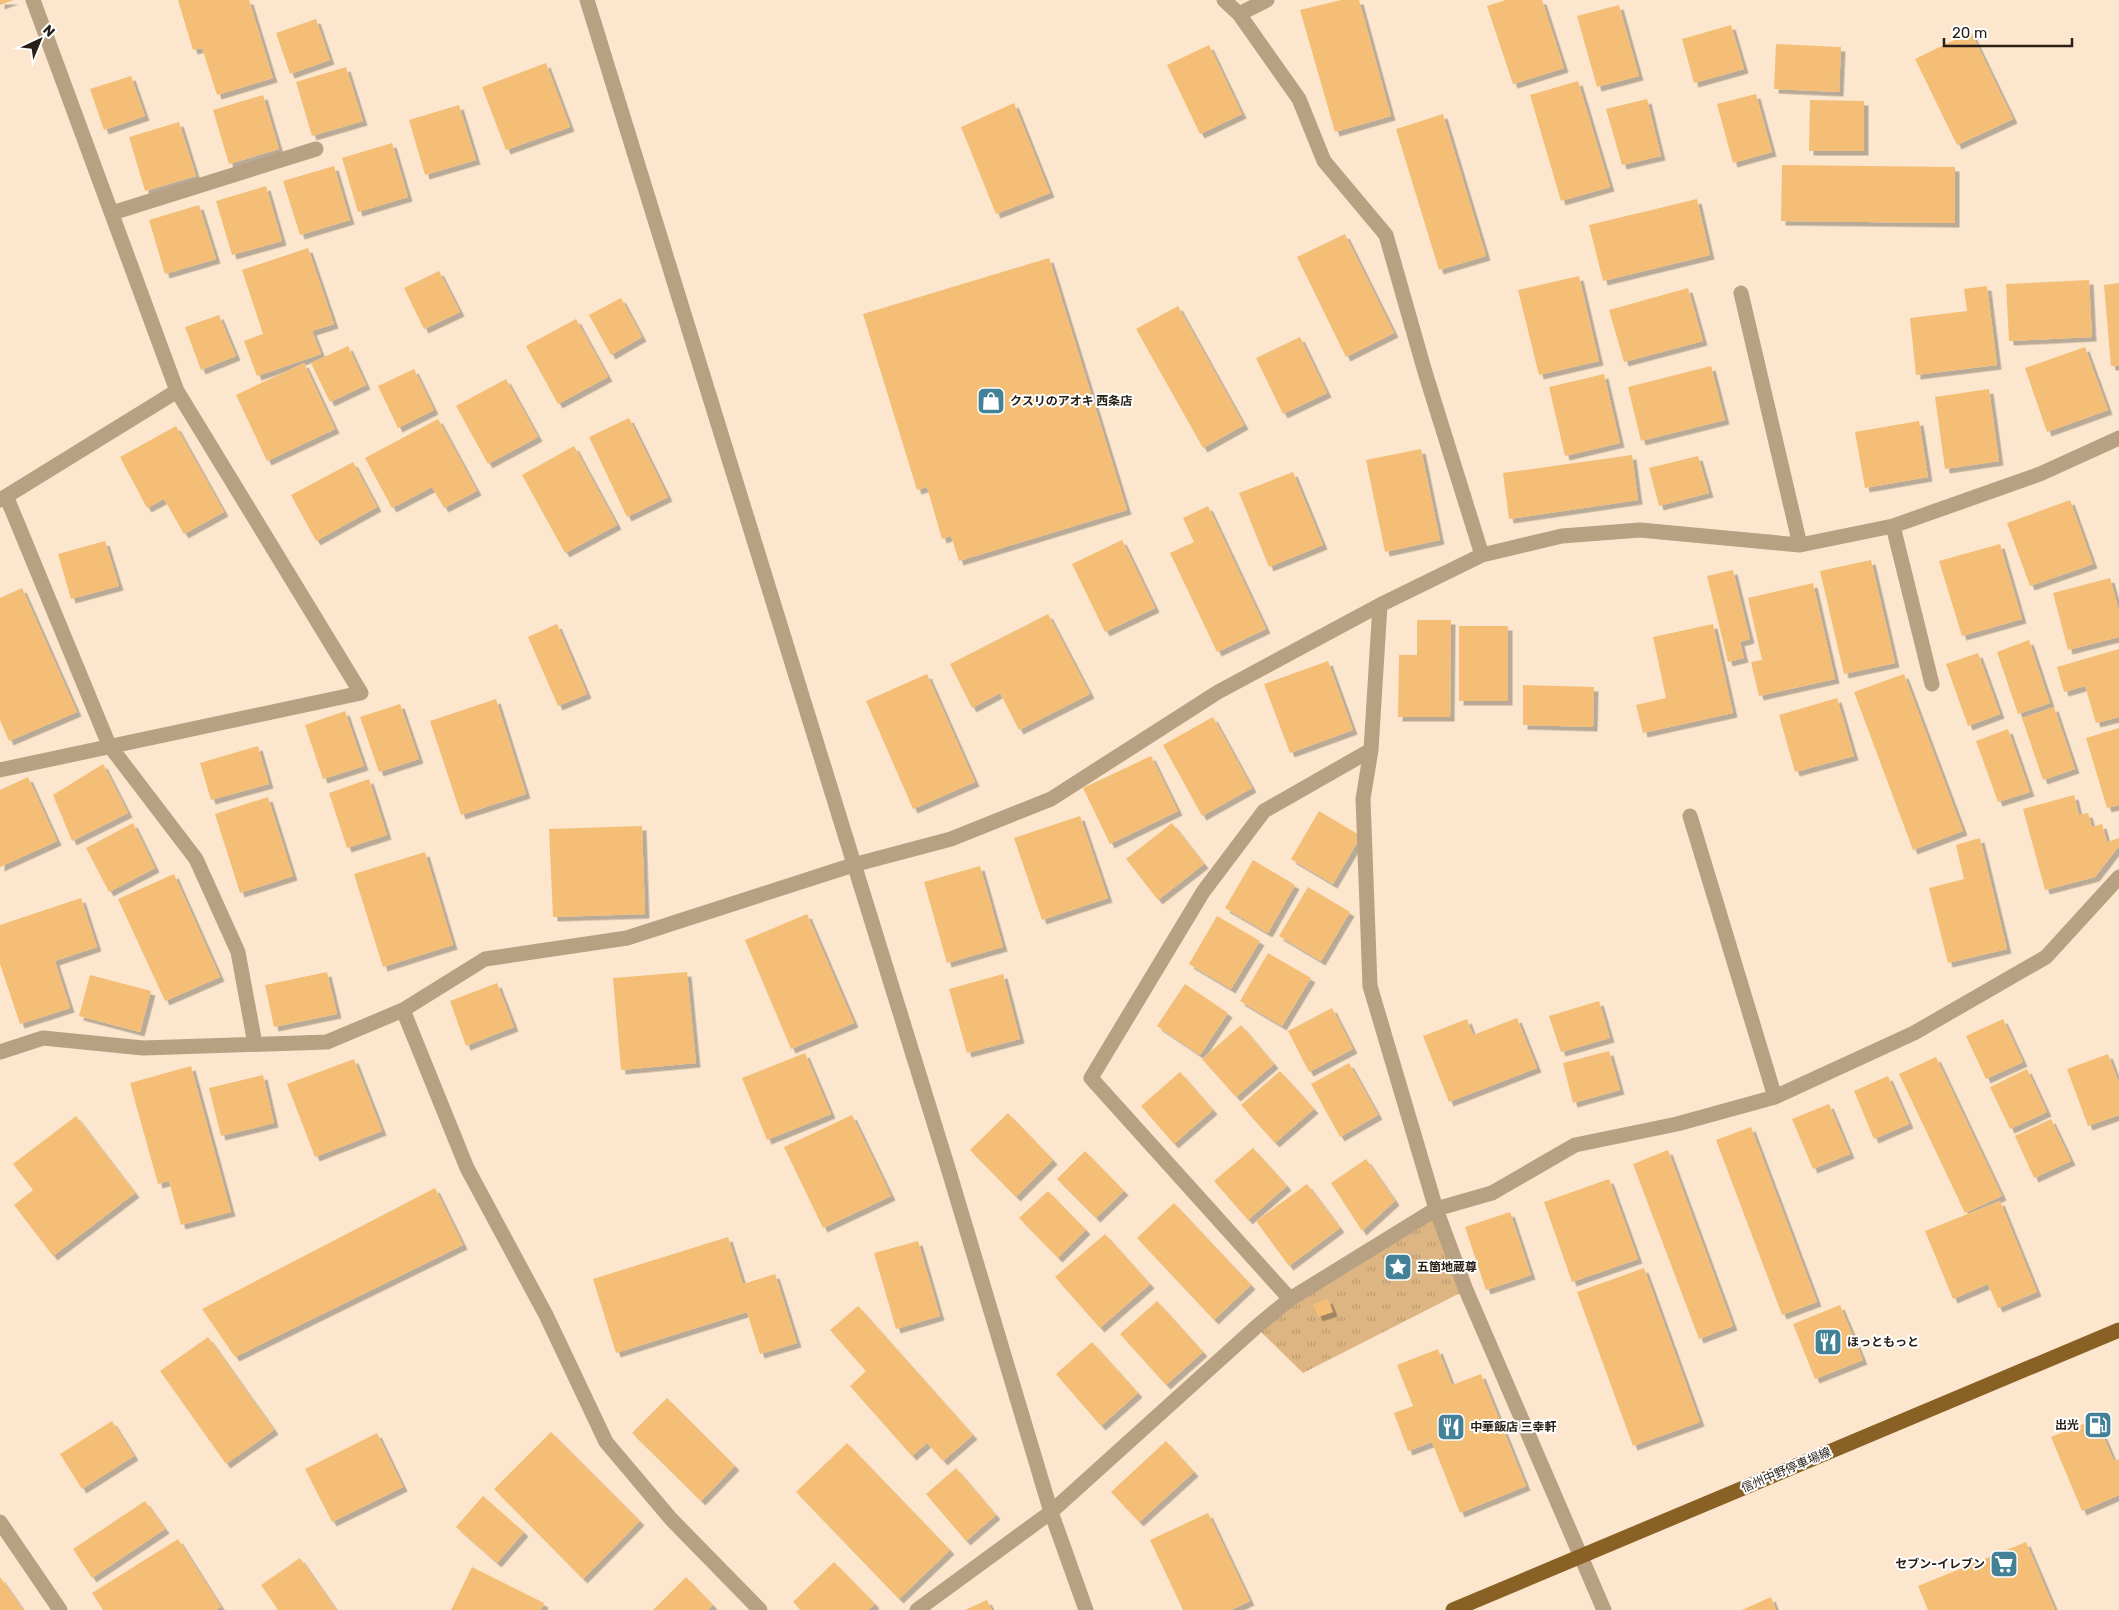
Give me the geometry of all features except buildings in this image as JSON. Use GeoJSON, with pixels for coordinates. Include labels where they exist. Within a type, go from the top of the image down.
{"type":"FeatureCollection","features":[{"type":"Feature","properties":{"kind":"main road","name":"信州中野停車場線"},"geometry":{"type":"LineString","coordinates":[[1453,1610],[2119,1330]]}},
{"type":"Feature","properties":{"kind":"street"},"geometry":{"type":"LineString","coordinates":[[0,770],[109,745],[361,693],[177,391],[33,0]]}},
{"type":"Feature","properties":{"kind":"street"},"geometry":{"type":"LineString","coordinates":[[588,0],[853,865],[945,1158],[1051,1512],[1086,1610]]}},
{"type":"Feature","properties":{"kind":"street"},"geometry":{"type":"LineString","coordinates":[[1224,0],[1239,14],[1299,99],[1324,162],[1386,235],[1425,372],[1482,555]]}},
{"type":"Feature","properties":{"kind":"street"},"geometry":{"type":"LineString","coordinates":[[1239,14],[1267,0]]}},
{"type":"Feature","properties":{"kind":"street"},"geometry":{"type":"LineString","coordinates":[[112,213],[316,149]]}},
{"type":"Feature","properties":{"kind":"street"},"geometry":{"type":"LineString","coordinates":[[1741,293],[1800,544]]}},
{"type":"Feature","properties":{"kind":"street"},"geometry":{"type":"LineString","coordinates":[[177,391],[4,499],[109,745],[196,859],[238,952],[255,1044]]}},
{"type":"Feature","properties":{"kind":"street"},"geometry":{"type":"LineString","coordinates":[[0,1052],[43,1038],[143,1048],[327,1042],[403,1010],[484,958],[628,938],[853,865],[951,839],[1051,799],[1218,692],[1380,605],[1482,555],[1562,536],[1640,530],[1800,544],[1893,526],[2040,474],[2119,438]]}},
{"type":"Feature","properties":{"kind":"street"},"geometry":{"type":"LineString","coordinates":[[1893,526],[1932,684]]}},
{"type":"Feature","properties":{"kind":"street"},"geometry":{"type":"LineString","coordinates":[[1380,605],[1371,750],[1364,799],[1370,986],[1436,1209],[1466,1290],[1604,1610]]}},
{"type":"Feature","properties":{"kind":"street"},"geometry":{"type":"LineString","coordinates":[[1290,1299],[1091,1078],[1202,892],[1264,810],[1371,750]]}},
{"type":"Feature","properties":{"kind":"street"},"geometry":{"type":"LineString","coordinates":[[1690,816],[1775,1097]]}},
{"type":"Feature","properties":{"kind":"street"},"geometry":{"type":"LineString","coordinates":[[916,1610],[1051,1512],[1256,1327],[1290,1299],[1436,1209],[1492,1193],[1575,1145],[1677,1124],[1775,1097],[1914,1033],[2046,958],[2119,877]]}},
{"type":"Feature","properties":{"kind":"street"},"geometry":{"type":"LineString","coordinates":[[403,1010],[467,1168],[546,1315],[606,1442],[671,1519],[760,1610]]}},
{"type":"Feature","properties":{"kind":"street"},"geometry":{"type":"LineString","coordinates":[[0,1522],[60,1610]]}},
{"type":"Feature","properties":{"kind":"green space"},"geometry":{"type":"Polygon","coordinates":[[[1436,1209],[1466,1290],[1303,1373],[1256,1327],[1436,1209]]]}},
{"type":"Feature","properties":{"kind":"place","name":"クスリのアオキ 西条店"},"geometry":{"type":"Point","coordinates":[991,401]}},
{"type":"Feature","properties":{"kind":"place","name":"五箇地蔵尊"},"geometry":{"type":"Point","coordinates":[1398,1267]}},
{"type":"Feature","properties":{"kind":"place","name":"ほっともっと"},"geometry":{"type":"Point","coordinates":[1828,1342]}},
{"type":"Feature","properties":{"kind":"place","name":"出光"},"geometry":{"type":"Point","coordinates":[2098,1425]}},
{"type":"Feature","properties":{"kind":"place","name":"中華飯店 三幸軒"},"geometry":{"type":"Point","coordinates":[1451,1427]}},
{"type":"Feature","properties":{"kind":"place","name":"セブン-イレブン"},"geometry":{"type":"Point","coordinates":[2004,1564]}}]}
